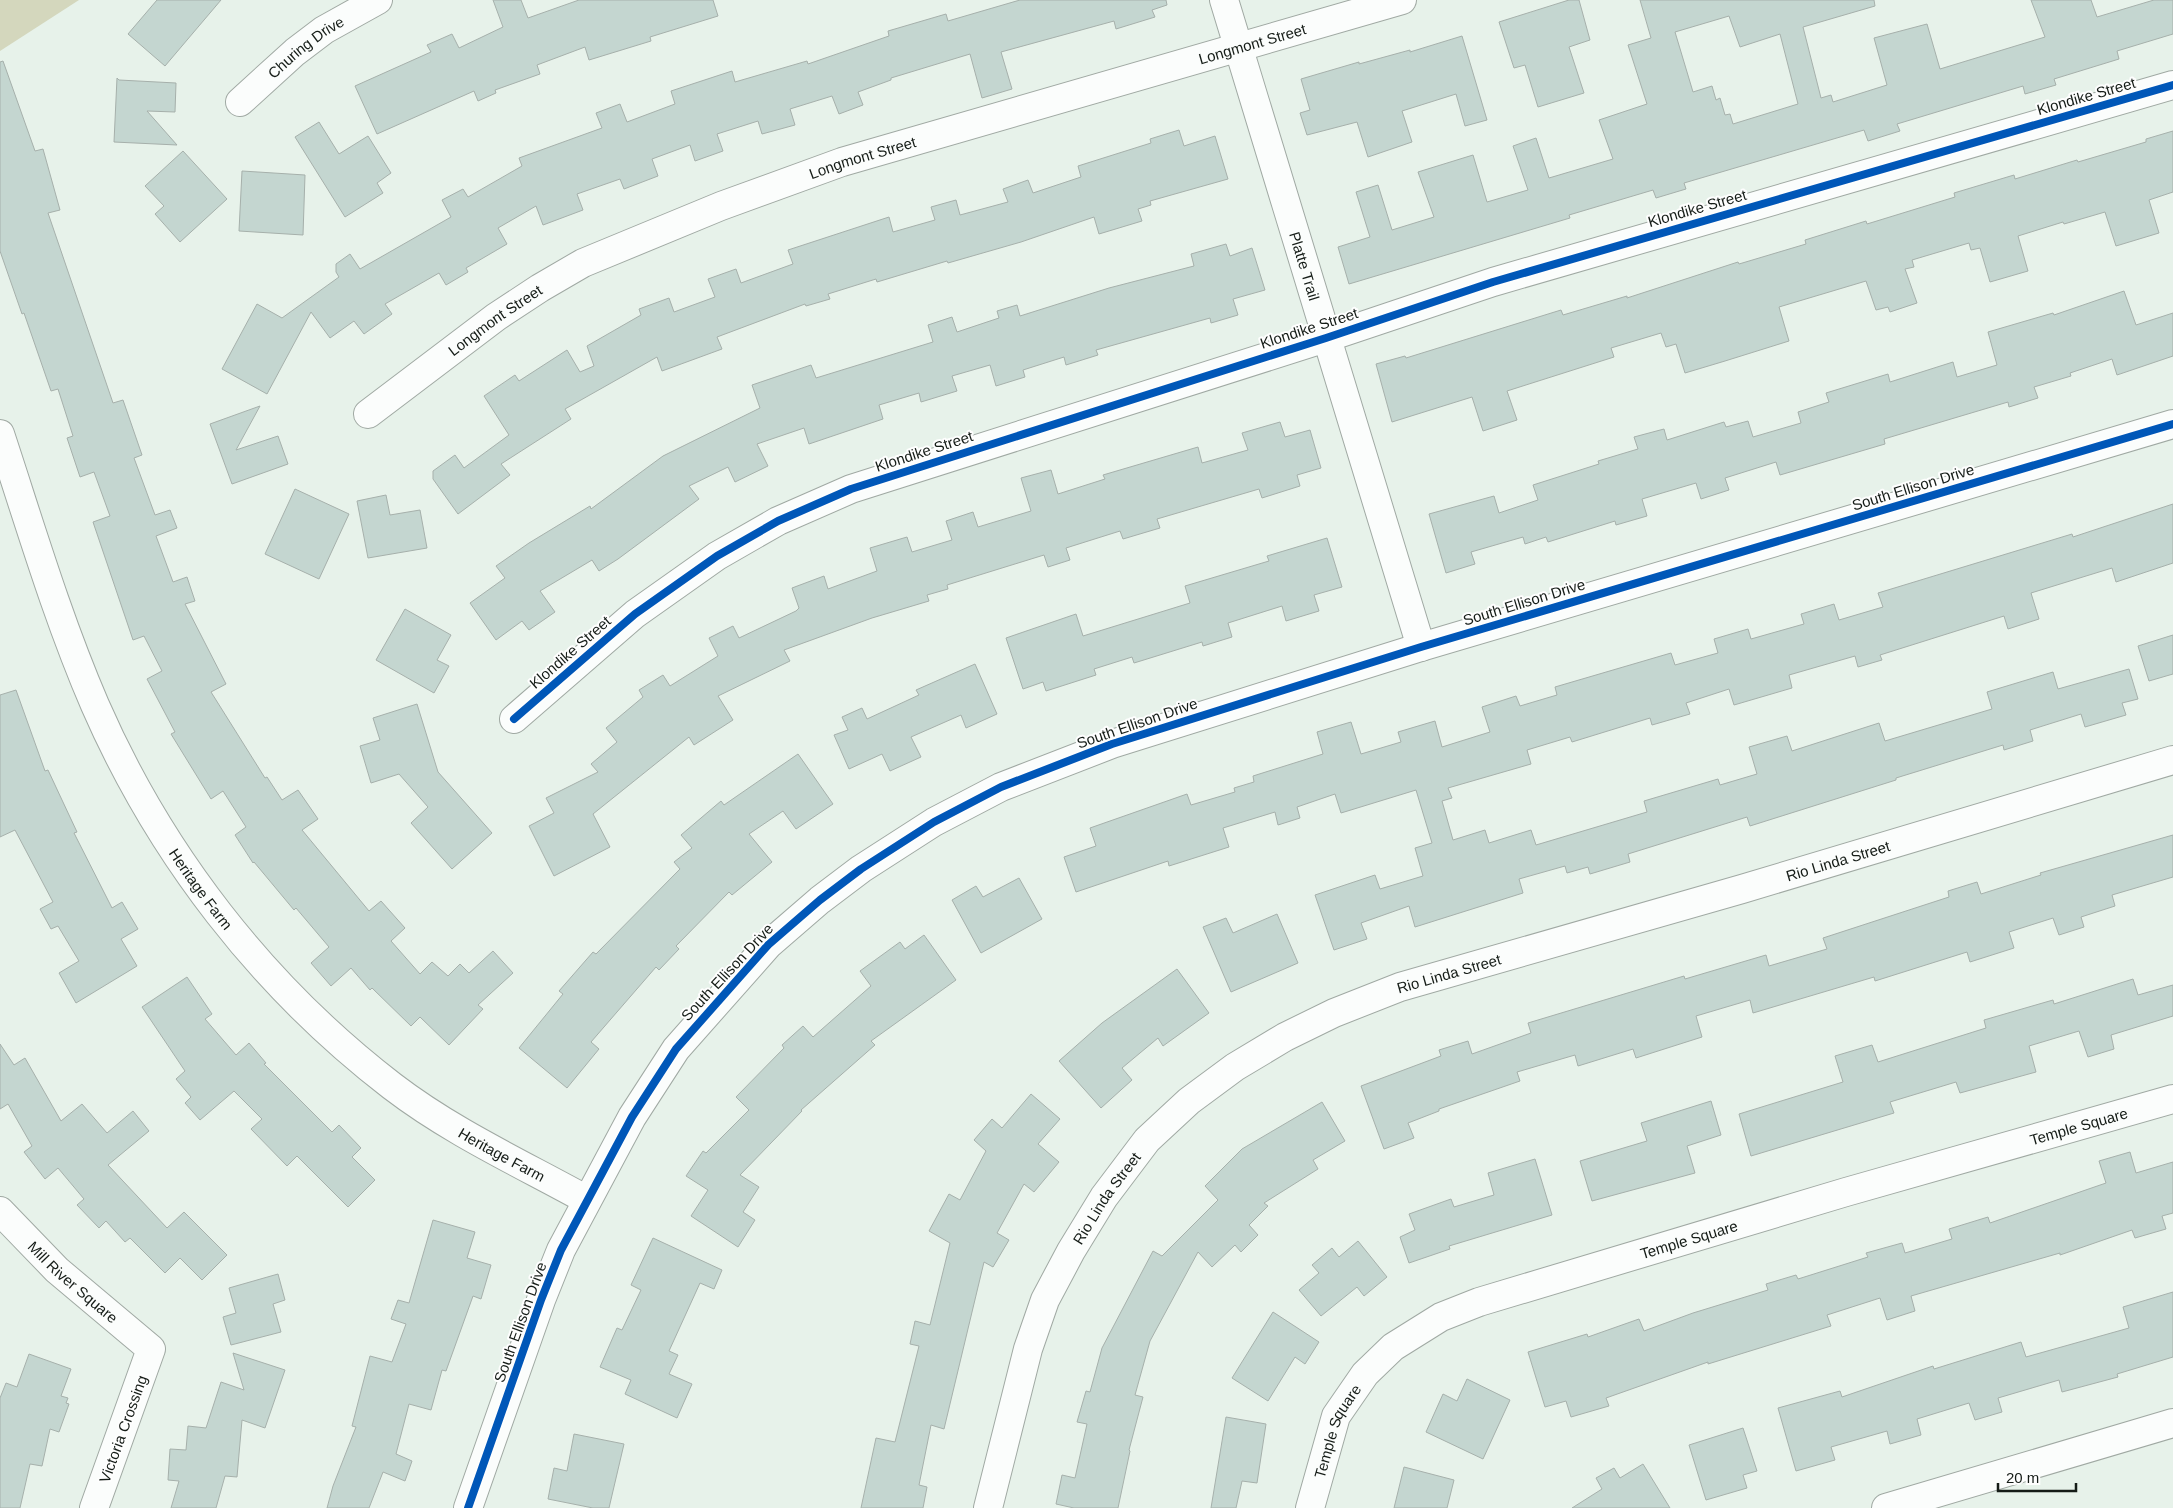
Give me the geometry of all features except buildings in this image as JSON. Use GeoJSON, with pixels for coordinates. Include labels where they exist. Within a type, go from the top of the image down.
{"type":"FeatureCollection","features":[{"type":"Feature","properties":{"kind":"street","name":"Churing Drive"},"geometry":{"type":"LineString","coordinates":[[240,102],[296,52],[324,30],[378,0]]}},
{"type":"Feature","properties":{"kind":"street","name":"Platte Trail"},"geometry":{"type":"LineString","coordinates":[[1224,0],[1421,647]]}},
{"type":"Feature","properties":{"kind":"street","name":"Longmont Street"},"geometry":{"type":"LineString","coordinates":[[368,414],[496,317],[540,288],[583,263],[721,206],[842,162],[1402,0]]}},
{"type":"Feature","properties":{"kind":"street","name":"Klondike Street"},"geometry":{"type":"LineString","coordinates":[[514,720],[634,614],[717,556],[778,521],[851,489],[1326,338],[1493,282],[2173,85]]}},
{"type":"Feature","properties":{"kind":"street","name":"South Ellison Drive"},"geometry":{"type":"LineString","coordinates":[[468,1508],[541,1300],[561,1250],[632,1117],[676,1049],[768,945],[820,900],[861,869],[934,822],[1001,787],[1112,744],[1421,647],[2173,424]]}},
{"type":"Feature","properties":{"kind":"street","name":"Heritage Farm"},"geometry":{"type":"LineString","coordinates":[[0,434],[57,606],[95,706],[146,808],[186,870],[220,915],[258,963],[300,1006],[392,1086],[446,1124],[587,1200]]}},
{"type":"Feature","properties":{"kind":"street","name":"Rio Linda Street"},"geometry":{"type":"LineString","coordinates":[[988,1508],[1028,1349],[1045,1300],[1071,1251],[1104,1197],[1147,1140],[1190,1101],[1235,1067],[1293,1033],[1334,1013],[1400,987],[1742,889],[2173,760]]}},
{"type":"Feature","properties":{"kind":"street","name":"Temple Square"},"geometry":{"type":"LineString","coordinates":[[1310,1508],[1333,1425],[1341,1409],[1365,1374],[1392,1346],[1441,1318],[1479,1302],[1790,1209],[2173,1099]]}},
{"type":"Feature","properties":{"kind":"street","name":"Mill River Square"},"geometry":{"type":"LineString","coordinates":[[0,1211],[57,1270],[151,1349]]}},
{"type":"Feature","properties":{"kind":"street","name":"Victoria Crossing"},"geometry":{"type":"LineString","coordinates":[[94,1508],[151,1349]]}},
{"type":"Feature","properties":{"kind":"street"},"geometry":{"type":"LineString","coordinates":[[1886,1508],[2173,1423]]}},
{"type":"Feature","properties":{"kind":"green space"},"geometry":{"type":"Polygon","coordinates":[[[0,0],[79,0],[0,51],[0,0]]]}},
{"type":"Feature","properties":{"kind":"cycle path"},"geometry":{"type":"LineString","coordinates":[[514,719],[635,614],[717,556],[778,521],[851,489],[1326,338],[1493,282],[2173,85]]}},
{"type":"Feature","properties":{"kind":"cycle path"},"geometry":{"type":"LineString","coordinates":[[468,1508],[541,1300],[561,1250],[632,1117],[676,1049],[768,945],[820,900],[861,869],[934,822],[1001,787],[1112,744],[1421,647],[2173,424]]}}]}
